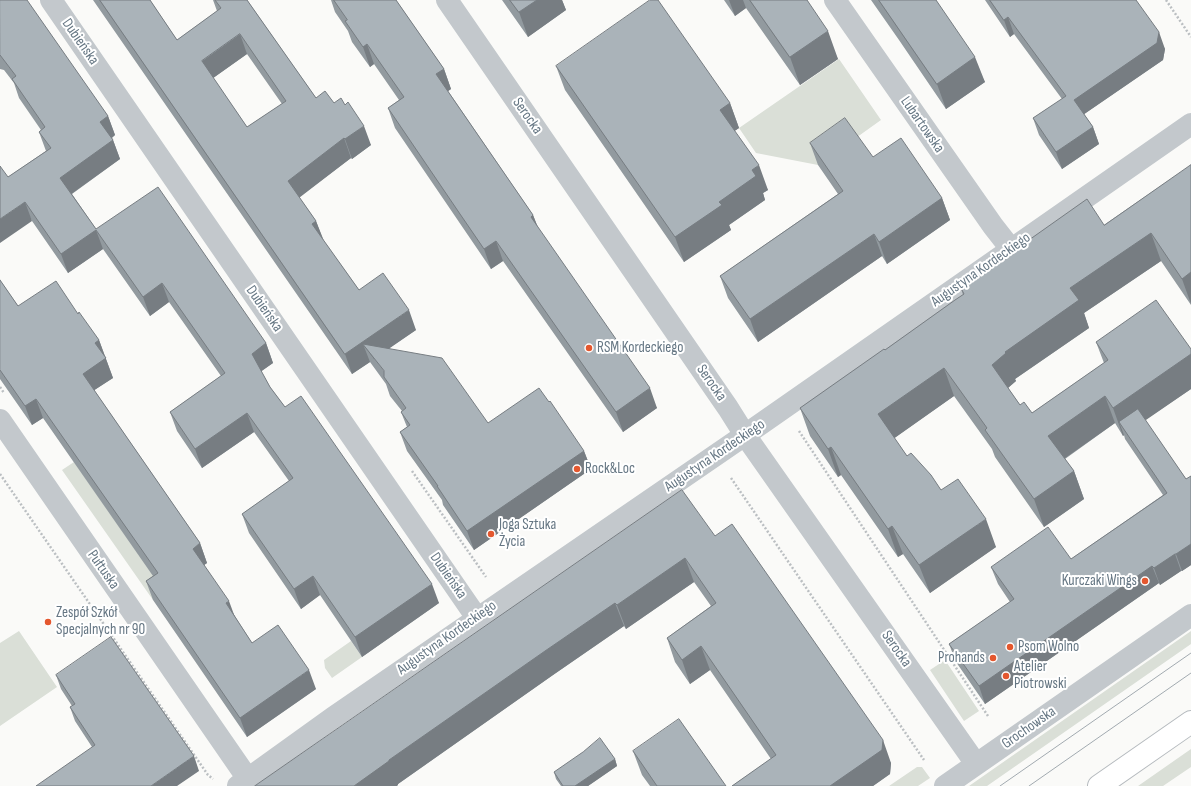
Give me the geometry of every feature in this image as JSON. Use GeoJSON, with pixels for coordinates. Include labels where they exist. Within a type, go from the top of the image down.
{"type":"FeatureCollection","features":[{"type":"Feature","properties":{"kind":"main road"},"geometry":{"type":"LineString","coordinates":[[1099,786],[1191,722]]}},
{"type":"Feature","properties":{"kind":"street","name":"Dubieńska"},"geometry":{"type":"LineString","coordinates":[[51,0],[478,618]]}},
{"type":"Feature","properties":{"kind":"street","name":"Serocka"},"geometry":{"type":"LineString","coordinates":[[447,0],[728,408],[745,435],[976,764]]}},
{"type":"Feature","properties":{"kind":"street","name":"Lubartowska"},"geometry":{"type":"LineString","coordinates":[[835,0],[992,226],[1011,248]]}},
{"type":"Feature","properties":{"kind":"street","name":"Augustyna Kordeckiego"},"geometry":{"type":"LineString","coordinates":[[234,782],[334,717],[745,435],[1011,248],[1191,124]]}},
{"type":"Feature","properties":{"kind":"street","name":"Pułtuska"},"geometry":{"type":"LineString","coordinates":[[0,420],[234,782]]}},
{"type":"Feature","properties":{"kind":"street","name":"Grochowska"},"geometry":{"type":"LineString","coordinates":[[945,786],[1191,615]]}},
{"type":"Feature","properties":{"kind":"path"},"geometry":{"type":"LineString","coordinates":[[1166,0],[1191,36]]}},
{"type":"Feature","properties":{"kind":"path"},"geometry":{"type":"LineString","coordinates":[[799,432],[988,716]]}},
{"type":"Feature","properties":{"kind":"path"},"geometry":{"type":"LineString","coordinates":[[0,474],[208,775],[234,782]]}},
{"type":"Feature","properties":{"kind":"path"},"geometry":{"type":"LineString","coordinates":[[731,478],[924,760]]}},
{"type":"Feature","properties":{"kind":"shaded area"},"geometry":{"type":"Polygon","coordinates":[[[839,59],[881,120],[818,165],[756,153],[739,128],[839,59]]]}},
{"type":"Feature","properties":{"kind":"shaded area"},"geometry":{"type":"Polygon","coordinates":[[[74,462],[165,592],[153,600],[62,470],[74,462]]]}},
{"type":"Feature","properties":{"kind":"shaded area"},"geometry":{"type":"Polygon","coordinates":[[[19,631],[57,687],[0,726],[0,643],[19,631]]]}},
{"type":"Feature","properties":{"kind":"shaded area"},"geometry":{"type":"Polygon","coordinates":[[[1191,631],[1191,644],[987,786],[969,786],[1191,631]]]}},
{"type":"Feature","properties":{"kind":"shaded area"},"geometry":{"type":"Polygon","coordinates":[[[351,641],[362,657],[332,678],[325,668],[324,660],[351,641]]]}},
{"type":"Feature","properties":{"kind":"shaded area"},"geometry":{"type":"Polygon","coordinates":[[[945,660],[979,711],[964,721],[930,670],[945,660]]]}},
{"type":"Feature","properties":{"kind":"shaded area"},"geometry":{"type":"Polygon","coordinates":[[[1191,749],[1191,767],[1163,786],[1138,786],[1191,749]]]}},
{"type":"Feature","properties":{"kind":"shaded area"},"geometry":{"type":"Polygon","coordinates":[[[917,767],[922,767],[930,778],[918,786],[889,786],[917,767]]]}},
{"type":"Feature","properties":{"kind":"building"},"geometry":{"type":"Polygon","coordinates":[[[0,0],[27,0],[108,116],[100,122],[113,140],[60,178],[96,229],[158,187],[266,343],[252,354],[270,387],[285,407],[301,396],[432,584],[355,637],[313,576],[294,589],[242,514],[293,478],[247,413],[195,449],[170,412],[225,373],[162,283],[143,297],[96,230],[61,254],[25,202],[0,219],[0,166],[8,177],[51,148],[39,132],[45,127],[12,79],[16,76],[0,55],[0,0]]]}},
{"type":"Feature","properties":{"kind":"building"},"geometry":{"type":"Polygon","coordinates":[[[100,0],[150,0],[177,40],[221,8],[215,0],[247,0],[316,98],[325,91],[334,103],[341,98],[345,105],[348,102],[364,126],[345,139],[344,138],[288,181],[316,221],[312,224],[359,290],[383,273],[409,310],[345,354],[100,0]],[[240,34],[202,61],[247,127],[286,101],[240,34]]]}},
{"type":"Feature","properties":{"kind":"building"},"geometry":{"type":"Polygon","coordinates":[[[334,0],[396,0],[444,69],[436,74],[533,215],[531,217],[650,388],[616,412],[496,241],[484,249],[460,214],[388,108],[404,97],[367,44],[363,47],[345,21],[347,20],[334,0]]]}},
{"type":"Feature","properties":{"kind":"building"},"geometry":{"type":"Polygon","coordinates":[[[510,0],[537,0],[519,12],[510,0]]]}},
{"type":"Feature","properties":{"kind":"building"},"geometry":{"type":"Polygon","coordinates":[[[650,0],[658,0],[730,103],[720,110],[759,165],[752,170],[756,176],[719,202],[722,205],[675,237],[556,66],[650,0]]]}},
{"type":"Feature","properties":{"kind":"building"},"geometry":{"type":"Polygon","coordinates":[[[750,0],[807,0],[828,31],[790,57],[750,0]]]}},
{"type":"Feature","properties":{"kind":"building"},"geometry":{"type":"Polygon","coordinates":[[[879,0],[936,0],[975,57],[937,84],[879,0]]]}},
{"type":"Feature","properties":{"kind":"building"},"geometry":{"type":"Polygon","coordinates":[[[990,0],[1136,0],[1159,32],[1157,43],[1074,100],[1093,127],[1056,152],[1033,118],[1066,96],[1008,17],[1004,20],[990,0]]]}},
{"type":"Feature","properties":{"kind":"building"},"geometry":{"type":"Polygon","coordinates":[[[845,118],[873,157],[901,138],[942,198],[879,242],[874,234],[750,319],[720,276],[843,191],[810,143],[845,118]]]}},
{"type":"Feature","properties":{"kind":"building"},"geometry":{"type":"Polygon","coordinates":[[[1191,165],[1191,272],[1182,279],[1151,233],[1070,288],[1079,300],[1005,352],[1006,353],[992,365],[1020,405],[1024,402],[1032,413],[1108,360],[1096,342],[1156,300],[1191,349],[1191,354],[1113,408],[1105,396],[1048,436],[1074,471],[1034,499],[985,430],[987,428],[944,368],[878,414],[907,456],[911,453],[931,475],[941,490],[958,479],[986,519],[919,565],[892,526],[888,529],[831,447],[828,449],[800,408],[964,294],[961,288],[1087,199],[1104,225],[1191,165]]]}},
{"type":"Feature","properties":{"kind":"building"},"geometry":{"type":"Polygon","coordinates":[[[0,280],[18,306],[56,281],[78,314],[79,312],[99,340],[95,343],[106,358],[83,374],[200,543],[193,549],[229,601],[226,603],[252,643],[278,625],[309,670],[240,718],[146,581],[158,573],[36,399],[25,406],[0,370],[0,280]]]}},
{"type":"Feature","properties":{"kind":"building"},"geometry":{"type":"Polygon","coordinates":[[[363,344],[442,358],[488,423],[539,388],[549,402],[550,401],[584,451],[467,531],[438,486],[400,432],[410,425],[401,412],[406,408],[384,377],[384,371],[363,344]]]}},
{"type":"Feature","properties":{"kind":"building"},"geometry":{"type":"Polygon","coordinates":[[[1138,409],[1186,479],[1191,476],[1191,544],[1154,568],[1152,566],[979,686],[949,644],[1014,599],[991,567],[1048,527],[1071,559],[1167,493],[1119,422],[1138,409]]]}},
{"type":"Feature","properties":{"kind":"building"},"geometry":{"type":"Polygon","coordinates":[[[682,490],[715,536],[732,524],[883,740],[882,750],[830,786],[732,786],[776,755],[701,646],[682,660],[667,638],[716,603],[685,558],[617,605],[615,603],[545,651],[354,786],[255,786],[682,490]]]}},
{"type":"Feature","properties":{"kind":"building"},"geometry":{"type":"Polygon","coordinates":[[[111,637],[194,756],[151,786],[36,786],[95,745],[70,707],[75,704],[56,675],[111,637]]]}},
{"type":"Feature","properties":{"kind":"building"},"geometry":{"type":"Polygon","coordinates":[[[679,719],[726,786],[657,786],[633,751],[679,719]]]}},
{"type":"Feature","properties":{"kind":"building"},"geometry":{"type":"Polygon","coordinates":[[[600,738],[615,759],[575,786],[563,786],[554,772],[600,738]]]}},
{"type":"Feature","properties":{"kind":"tram line"},"geometry":{"type":"LineString","coordinates":[[1000,786],[1191,653]]}},
{"type":"Feature","properties":{"kind":"tram line"},"geometry":{"type":"LineString","coordinates":[[1029,786],[1191,673]]}},
{"type":"Feature","properties":{"kind":"place","name":"RSM Kordeckiego"},"geometry":{"type":"Point","coordinates":[589,348]}},
{"type":"Feature","properties":{"kind":"place","name":"Rock&Loc"},"geometry":{"type":"Point","coordinates":[577,469]}},
{"type":"Feature","properties":{"kind":"place","name":"Joga Sztuka Życia"},"geometry":{"type":"Point","coordinates":[491,534]}},
{"type":"Feature","properties":{"kind":"place","name":"Kurczaki Wings"},"geometry":{"type":"Point","coordinates":[1145,581]}},
{"type":"Feature","properties":{"kind":"place","name":"Zespół Szkół Specjalnych nr 90"},"geometry":{"type":"Point","coordinates":[48,622]}},
{"type":"Feature","properties":{"kind":"place","name":"Psom Wolno"},"geometry":{"type":"Point","coordinates":[1010,647]}},
{"type":"Feature","properties":{"kind":"place","name":"Prohands"},"geometry":{"type":"Point","coordinates":[993,658]}},
{"type":"Feature","properties":{"kind":"place","name":"Atelier Piotrowski"},"geometry":{"type":"Point","coordinates":[1006,676]}}]}
